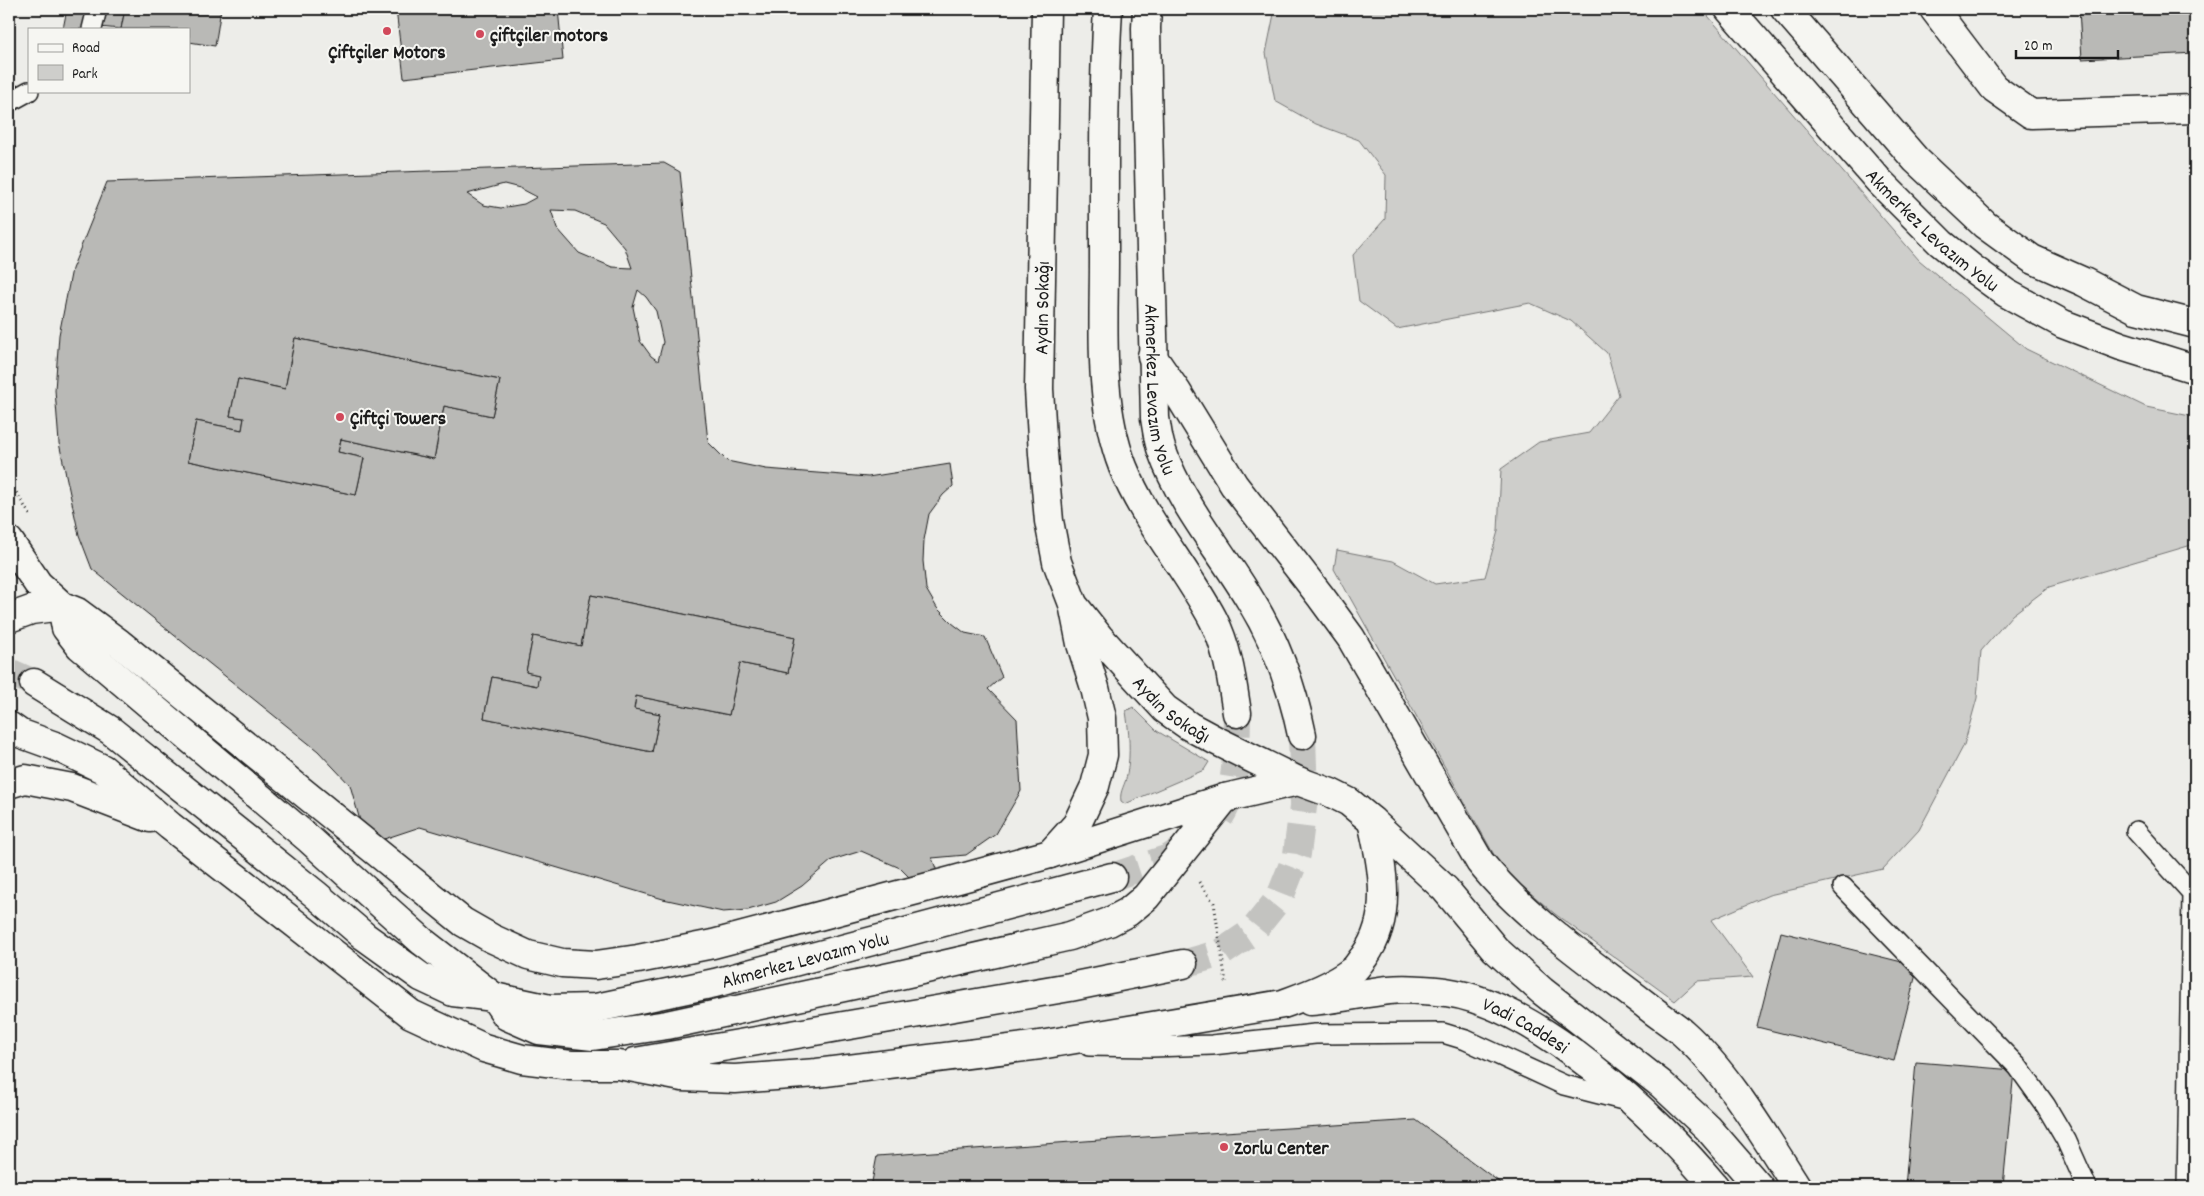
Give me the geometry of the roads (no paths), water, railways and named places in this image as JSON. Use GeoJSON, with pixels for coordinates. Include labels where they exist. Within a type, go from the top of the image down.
{"type":"FeatureCollection","features":[{"type":"Feature","properties":{"kind":"main road","name":"Aydın Sokağı"},"geometry":{"type":"LineString","coordinates":[[1046,9],[1039,389],[1049,522],[1057,562],[1073,604],[1081,644],[1096,688],[1102,718],[1103,755],[1095,786],[1077,824],[1050,854]]}},
{"type":"Feature","properties":{"kind":"main road"},"geometry":{"type":"LineString","coordinates":[[1108,9],[1103,87],[1104,361],[1110,415],[1122,465],[1142,510],[1213,620],[1230,667],[1237,713]]}},
{"type":"Feature","properties":{"kind":"main road","name":"Akmerkez Levazım Yolu"},"geometry":{"type":"LineString","coordinates":[[1148,9],[1146,28],[1154,418],[1162,450],[1174,479],[1250,600],[1271,638],[1286,672],[1295,701],[1302,735]]}},
{"type":"Feature","properties":{"kind":"main road","name":"Akmerkez Levazım Yolu"},"geometry":{"type":"LineString","coordinates":[[1729,9],[1879,181],[1941,244],[1973,269],[2006,293],[2063,324],[2121,346],[2195,369]]}},
{"type":"Feature","properties":{"kind":"main road","name":"Akmerkez Levazım Yolu"},"geometry":{"type":"LineString","coordinates":[[1784,9],[1916,160],[1985,225],[2032,259],[2084,282],[2136,309],[2195,324]]}},
{"type":"Feature","properties":{"kind":"main road"},"geometry":{"type":"LineString","coordinates":[[1934,9],[1994,88],[2031,114],[2195,109]]}},
{"type":"Feature","properties":{"kind":"main road"},"geometry":{"type":"LineString","coordinates":[[1152,356],[1177,392],[1234,485],[1322,597],[1351,638],[1480,862],[1493,878],[1556,936],[1682,1032],[1710,1063],[1742,1105],[1797,1187]]}},
{"type":"Feature","properties":{"kind":"main road"},"geometry":{"type":"LineString","coordinates":[[9,540],[38,584],[62,606],[77,612],[118,643],[463,922],[491,938],[528,955],[562,964],[596,965],[638,959],[713,944],[1050,854],[1224,798],[1298,781]]}},
{"type":"Feature","properties":{"kind":"main road","name":"Aydın Sokağı"},"geometry":{"type":"LineString","coordinates":[[1073,604],[1099,637],[1165,709],[1189,726],[1215,740],[1298,781],[1343,799],[1372,821],[1445,889],[1496,949],[1542,991],[1661,1084],[1708,1128],[1759,1187]]}},
{"type":"Feature","properties":{"kind":"main road"},"geometry":{"type":"LineString","coordinates":[[9,618],[31,610],[62,606]]}},
{"type":"Feature","properties":{"kind":"main road"},"geometry":{"type":"LineString","coordinates":[[62,606],[66,628],[80,646],[294,826],[423,942],[494,997],[507,1016],[539,1030],[594,1036],[667,1025],[1070,936],[1109,922],[1146,897],[1224,798]]}},
{"type":"Feature","properties":{"kind":"main road","name":"Akmerkez Levazım Yolu"},"geometry":{"type":"LineString","coordinates":[[34,683],[110,730],[315,894],[364,936],[421,977],[454,992],[494,997],[550,1009],[596,1008],[715,983],[1112,877]]}},
{"type":"Feature","properties":{"kind":"main road"},"geometry":{"type":"LineString","coordinates":[[9,726],[19,733],[54,746],[103,769],[170,826],[411,1014],[484,1048],[522,1059],[571,1065],[619,1065],[1070,987],[1183,964]]}},
{"type":"Feature","properties":{"kind":"main road"},"geometry":{"type":"LineString","coordinates":[[9,784],[26,779],[72,788],[170,826]]}},
{"type":"Feature","properties":{"kind":"main road"},"geometry":{"type":"LineString","coordinates":[[619,1065],[682,1077],[735,1079],[817,1073],[1040,1045],[1283,1004],[1321,990],[1353,970],[1370,948],[1380,926],[1384,897],[1381,859],[1372,821]]}},
{"type":"Feature","properties":{"kind":"main road","name":"Vadi Caddesi"},"geometry":{"type":"LineString","coordinates":[[1283,1004],[1390,990],[1447,992],[1476,999],[1530,1026],[1573,1052],[1672,1138],[1715,1187]]}},
{"type":"Feature","properties":{"kind":"lane"},"geometry":{"type":"LineString","coordinates":[[92,28],[97,9]]}},
{"type":"Feature","properties":{"kind":"lane"},"geometry":{"type":"LineString","coordinates":[[9,102],[28,92]]}},
{"type":"Feature","properties":{"kind":"lane"},"geometry":{"type":"LineString","coordinates":[[2136,831],[2192,893],[2188,1187]]}},
{"type":"Feature","properties":{"kind":"lane"},"geometry":{"type":"LineString","coordinates":[[1843,887],[2018,1067],[2046,1106],[2062,1133],[2087,1187]]}},
{"type":"Feature","properties":{"kind":"lane"},"geometry":{"type":"LineString","coordinates":[[1040,1045],[1152,1048],[1212,1045],[1315,1034],[1442,1033],[1466,1040],[1564,1085],[1632,1102]]}},
{"type":"Feature","properties":{"kind":"tunnel"},"geometry":{"type":"LineString","coordinates":[[9,672],[34,683]]}},
{"type":"Feature","properties":{"kind":"tunnel"},"geometry":{"type":"LineString","coordinates":[[1220,817],[1231,793],[1236,753],[1237,713]]}},
{"type":"Feature","properties":{"kind":"tunnel"},"geometry":{"type":"LineString","coordinates":[[1183,964],[1221,953],[1252,932],[1280,897],[1297,854],[1304,799],[1302,735]]}},
{"type":"Feature","properties":{"kind":"tunnel"},"geometry":{"type":"LineString","coordinates":[[1112,877],[1169,858],[1189,845]]}},
{"type":"Feature","properties":{"kind":"place","name":"Çiftçiler Motors"},"geometry":{"type":"Point","coordinates":[387,31]}},
{"type":"Feature","properties":{"kind":"place","name":"çiftçiler motors"},"geometry":{"type":"Point","coordinates":[480,34]}},
{"type":"Feature","properties":{"kind":"place","name":"Çiftçi Towers"},"geometry":{"type":"Point","coordinates":[340,417]}},
{"type":"Feature","properties":{"kind":"place","name":"Zorlu Center"},"geometry":{"type":"Point","coordinates":[1224,1147]}}]}
